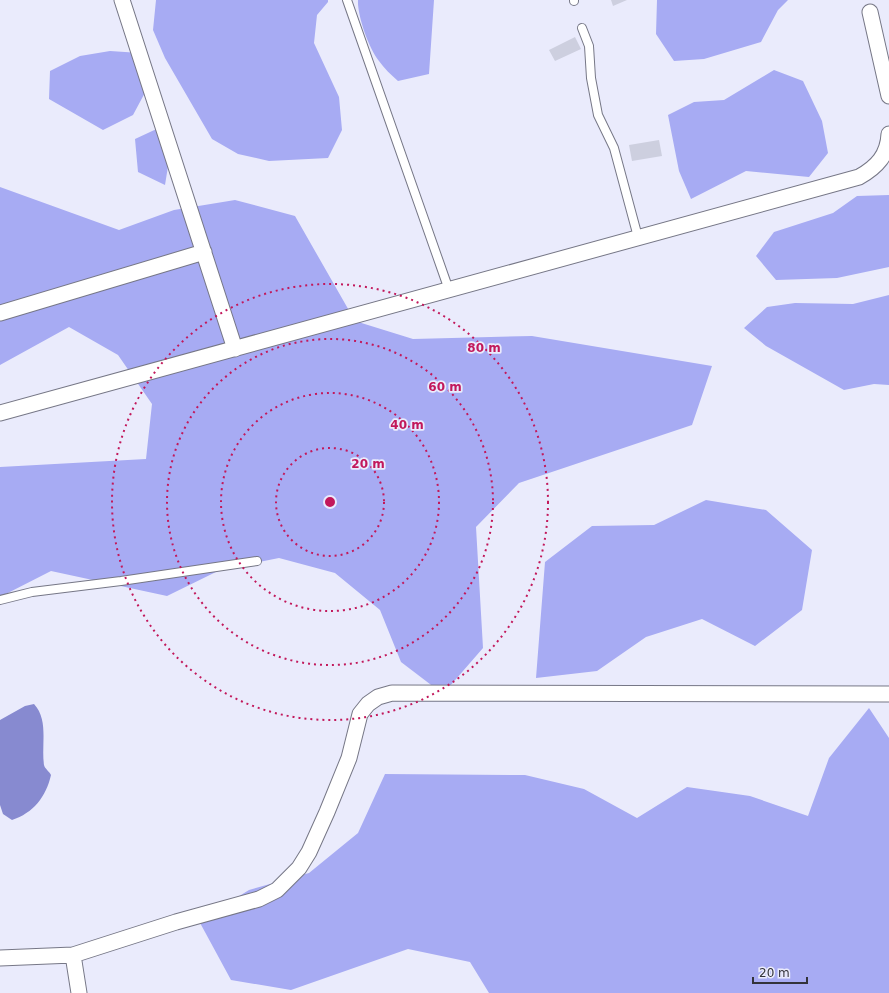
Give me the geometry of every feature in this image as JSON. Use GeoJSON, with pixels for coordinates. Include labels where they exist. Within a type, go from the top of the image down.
{"type":"FeatureCollection","features":[{"type":"Feature","properties":{"kind":"street"},"geometry":{"type":"LineString","coordinates":[[122,0],[234,349]]}},
{"type":"Feature","properties":{"kind":"street"},"geometry":{"type":"LineString","coordinates":[[870,12],[889,96]]}},
{"type":"Feature","properties":{"kind":"street"},"geometry":{"type":"LineString","coordinates":[[0,413],[859,176],[877,164],[884,155],[889,134]]}},
{"type":"Feature","properties":{"kind":"street"},"geometry":{"type":"LineString","coordinates":[[0,313],[204,252]]}},
{"type":"Feature","properties":{"kind":"street"},"geometry":{"type":"LineString","coordinates":[[0,958],[73,955],[176,922],[259,899],[277,890],[299,868],[309,852],[349,758],[360,714],[368,704],[378,697],[392,693],[889,694]]}},
{"type":"Feature","properties":{"kind":"street"},"geometry":{"type":"LineString","coordinates":[[73,955],[79,993]]}},
{"type":"Feature","properties":{"kind":"lane"},"geometry":{"type":"LineString","coordinates":[[347,0],[449,290]]}},
{"type":"Feature","properties":{"kind":"lane"},"geometry":{"type":"LineString","coordinates":[[582,28],[589,46],[590,78],[598,115],[614,148],[638,237]]}},
{"type":"Feature","properties":{"kind":"lane"},"geometry":{"type":"LineString","coordinates":[[0,600],[32,592],[121,581],[257,561]]}},
{"type":"Feature","properties":{"kind":"shaded area"},"geometry":{"type":"Polygon","coordinates":[[[156,0],[328,0],[317,15],[314,43],[339,97],[342,130],[328,158],[269,161],[238,154],[212,139],[165,58],[153,30],[156,0]]]}},
{"type":"Feature","properties":{"kind":"shaded area"},"geometry":{"type":"Polygon","coordinates":[[[358,0],[434,0],[429,74],[398,81],[381,64],[371,49],[359,14],[358,0]]]}},
{"type":"Feature","properties":{"kind":"shaded area"},"geometry":{"type":"Polygon","coordinates":[[[657,0],[788,0],[778,10],[761,42],[704,59],[674,61],[656,34],[657,0]]]}},
{"type":"Feature","properties":{"kind":"shaded area"},"geometry":{"type":"Polygon","coordinates":[[[110,51],[140,53],[148,87],[133,115],[103,130],[49,99],[50,71],[80,56],[110,51]]]}},
{"type":"Feature","properties":{"kind":"shaded area"},"geometry":{"type":"Polygon","coordinates":[[[774,70],[803,81],[822,121],[828,153],[809,177],[746,171],[691,199],[679,171],[668,115],[694,102],[724,100],[774,70]]]}},
{"type":"Feature","properties":{"kind":"shaded area"},"geometry":{"type":"Polygon","coordinates":[[[163,126],[170,154],[165,185],[138,172],[135,139],[163,126]]]}},
{"type":"Feature","properties":{"kind":"shaded area"},"geometry":{"type":"Polygon","coordinates":[[[0,187],[119,230],[174,210],[235,200],[295,216],[355,321],[413,339],[532,336],[712,366],[692,425],[519,483],[476,527],[483,648],[443,694],[401,662],[380,610],[335,573],[279,558],[220,570],[167,596],[51,571],[0,597],[0,467],[146,459],[152,404],[118,355],[69,327],[0,365],[0,187]]]}},
{"type":"Feature","properties":{"kind":"shaded area"},"geometry":{"type":"Polygon","coordinates":[[[889,195],[889,267],[837,278],[776,280],[756,256],[774,232],[833,213],[857,196],[889,195]]]}},
{"type":"Feature","properties":{"kind":"shaded area"},"geometry":{"type":"Polygon","coordinates":[[[889,295],[889,385],[874,384],[844,390],[766,346],[744,328],[767,307],[795,303],[853,304],[889,295]]]}},
{"type":"Feature","properties":{"kind":"shaded area"},"geometry":{"type":"Polygon","coordinates":[[[706,500],[766,510],[812,550],[802,610],[755,646],[702,619],[646,637],[597,671],[536,678],[545,562],[592,526],[654,525],[706,500]]]}},
{"type":"Feature","properties":{"kind":"shaded area"},"geometry":{"type":"Polygon","coordinates":[[[34,704],[39,710],[43,725],[44,765],[51,775],[46,790],[38,803],[20,817],[12,820],[3,814],[0,805],[0,720],[25,706],[34,704]]]}},
{"type":"Feature","properties":{"kind":"shaded area"},"geometry":{"type":"Polygon","coordinates":[[[869,708],[889,738],[889,993],[489,993],[470,962],[408,949],[291,990],[231,980],[199,921],[249,890],[309,873],[358,833],[385,774],[525,775],[584,789],[637,818],[687,787],[750,796],[808,816],[829,758],[869,708]]]}},
{"type":"Feature","properties":{"kind":"building"},"geometry":{"type":"Polygon","coordinates":[[[611,0],[627,0],[613,6],[611,0]]]}},
{"type":"Feature","properties":{"kind":"building"},"geometry":{"type":"Polygon","coordinates":[[[575,37],[581,49],[555,61],[549,50],[575,37]]]}},
{"type":"Feature","properties":{"kind":"building"},"geometry":{"type":"Polygon","coordinates":[[[659,140],[662,156],[632,161],[629,145],[659,140]]]}}]}
